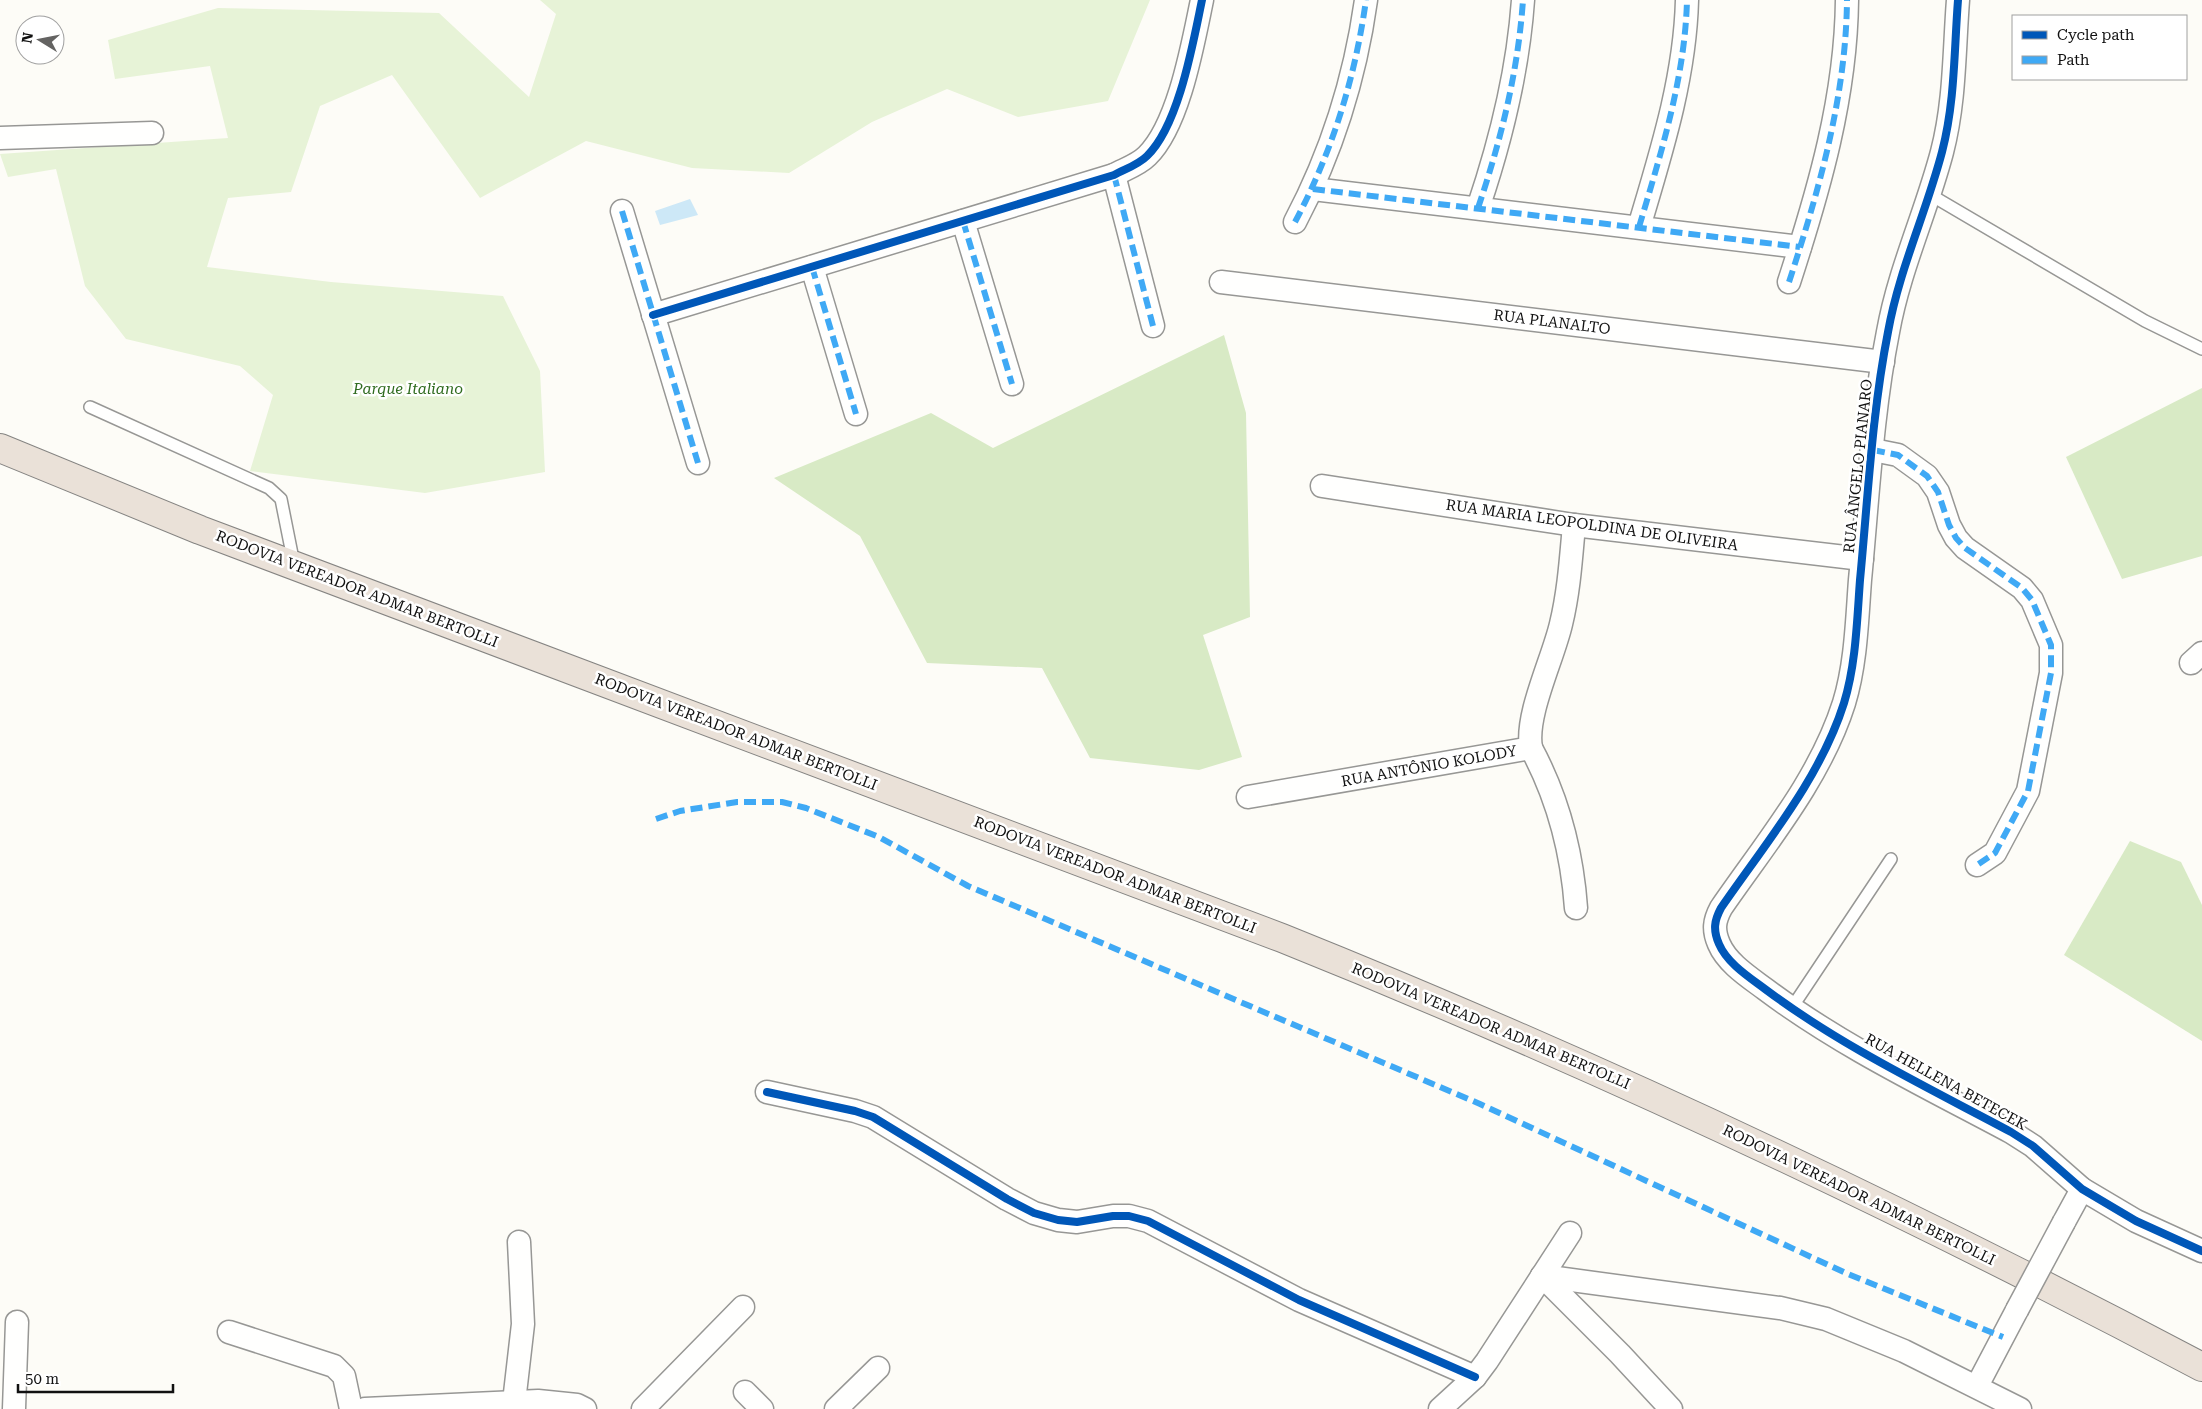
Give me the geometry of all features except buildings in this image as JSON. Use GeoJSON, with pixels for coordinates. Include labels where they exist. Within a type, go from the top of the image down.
{"type":"FeatureCollection","features":[{"type":"Feature","properties":{"kind":"highway","name":"RODOVIA VEREADOR ADMAR BERTOLLI"},"geometry":{"type":"LineString","coordinates":[[0,448],[294,566],[1282,938],[1407,988],[1676,1107],[1976,1251],[2202,1368]]}},
{"type":"Feature","properties":{"kind":"street"},"geometry":{"type":"LineString","coordinates":[[653,316],[1114,174],[1147,157],[1158,144],[1178,94],[1193,44],[1202,0]]}},
{"type":"Feature","properties":{"kind":"street"},"geometry":{"type":"LineString","coordinates":[[1295,222],[1312,189],[1334,136],[1350,84],[1366,0]]}},
{"type":"Feature","properties":{"kind":"street"},"geometry":{"type":"LineString","coordinates":[[1478,208],[1495,158],[1507,113],[1516,67],[1523,0]]}},
{"type":"Feature","properties":{"kind":"street"},"geometry":{"type":"LineString","coordinates":[[1639,227],[1673,107],[1681,63],[1687,0]]}},
{"type":"Feature","properties":{"kind":"street"},"geometry":{"type":"LineString","coordinates":[[1789,282],[1830,138],[1844,54],[1847,0]]}},
{"type":"Feature","properties":{"kind":"street","name":"RUA ÂNGELO PIANARO"},"geometry":{"type":"LineString","coordinates":[[1721,908],[1805,786],[1834,729],[1844,702],[1850,672],[1882,362],[1897,291],[1943,146],[1952,97],[1958,0]]}},
{"type":"Feature","properties":{"kind":"street"},"geometry":{"type":"LineString","coordinates":[[0,138],[152,133]]}},
{"type":"Feature","properties":{"kind":"street"},"geometry":{"type":"LineString","coordinates":[[1114,174],[1153,326]]}},
{"type":"Feature","properties":{"kind":"street"},"geometry":{"type":"LineString","coordinates":[[1312,189],[1800,247]]}},
{"type":"Feature","properties":{"kind":"street"},"geometry":{"type":"LineString","coordinates":[[622,212],[698,463]]}},
{"type":"Feature","properties":{"kind":"street"},"geometry":{"type":"LineString","coordinates":[[963,221],[1012,384]]}},
{"type":"Feature","properties":{"kind":"street"},"geometry":{"type":"LineString","coordinates":[[812,267],[856,414]]}},
{"type":"Feature","properties":{"kind":"street","name":"RUA PLANALTO"},"geometry":{"type":"LineString","coordinates":[[1221,282],[1882,362]]}},
{"type":"Feature","properties":{"kind":"street"},"geometry":{"type":"LineString","coordinates":[[1873,450],[1898,454],[1927,476],[1938,492],[1949,525],[1956,538],[1964,548],[2022,588],[2032,600],[2051,645],[2051,673],[2028,791],[1995,853],[1977,865]]}},
{"type":"Feature","properties":{"kind":"street","name":"RUA MARIA LEOPOLDINA DE OLIVEIRA"},"geometry":{"type":"LineString","coordinates":[[1322,486],[1574,525],[1862,559]]}},
{"type":"Feature","properties":{"kind":"street","name":"RUA ANTÔNIO KOLODY"},"geometry":{"type":"LineString","coordinates":[[1248,797],[1531,748],[1530,727],[1553,655],[1566,599],[1574,525]]}},
{"type":"Feature","properties":{"kind":"street"},"geometry":{"type":"LineString","coordinates":[[1531,748],[1553,795],[1569,850],[1576,908]]}},
{"type":"Feature","properties":{"kind":"street","name":"RUA HELLENA BETECEK"},"geometry":{"type":"LineString","coordinates":[[1721,908],[1714,921],[1714,930],[1719,945],[1727,956],[1750,978],[1791,1009],[1838,1039],[2011,1132],[2033,1146],[2082,1189],[2136,1221],[2202,1252]]}},
{"type":"Feature","properties":{"kind":"street"},"geometry":{"type":"LineString","coordinates":[[767,1092],[855,1111],[873,1117],[1006,1199],[1034,1213],[1058,1220],[1077,1222],[1113,1216],[1129,1216],[1148,1220],[1299,1300],[1475,1377]]}},
{"type":"Feature","properties":{"kind":"street"},"geometry":{"type":"LineString","coordinates":[[1977,1386],[2082,1189]]}},
{"type":"Feature","properties":{"kind":"street"},"geometry":{"type":"LineString","coordinates":[[1440,1409],[1475,1377],[1570,1233]]}},
{"type":"Feature","properties":{"kind":"street"},"geometry":{"type":"LineString","coordinates":[[514,1402],[523,1324],[519,1242]]}},
{"type":"Feature","properties":{"kind":"street"},"geometry":{"type":"LineString","coordinates":[[1542,1276],[1780,1308],[1816,1317],[1867,1334],[1977,1386],[2020,1409]]}},
{"type":"Feature","properties":{"kind":"street"},"geometry":{"type":"LineString","coordinates":[[1542,1276],[1620,1354],[1671,1409]]}},
{"type":"Feature","properties":{"kind":"street"},"geometry":{"type":"LineString","coordinates":[[643,1409],[743,1307]]}},
{"type":"Feature","properties":{"kind":"street"},"geometry":{"type":"LineString","coordinates":[[14,1409],[17,1322]]}},
{"type":"Feature","properties":{"kind":"street"},"geometry":{"type":"LineString","coordinates":[[229,1332],[334,1366],[344,1376],[351,1409]]}},
{"type":"Feature","properties":{"kind":"street"},"geometry":{"type":"LineString","coordinates":[[836,1409],[878,1368]]}},
{"type":"Feature","properties":{"kind":"street"},"geometry":{"type":"LineString","coordinates":[[745,1392],[762,1409]]}},
{"type":"Feature","properties":{"kind":"street"},"geometry":{"type":"LineString","coordinates":[[365,1409],[514,1402],[558,1403],[585,1409]]}},
{"type":"Feature","properties":{"kind":"lane"},"geometry":{"type":"LineString","coordinates":[[1929,194],[2145,321],[2202,349]]}},
{"type":"Feature","properties":{"kind":"lane"},"geometry":{"type":"LineString","coordinates":[[90,407],[269,488],[281,499],[294,566]]}},
{"type":"Feature","properties":{"kind":"lane"},"geometry":{"type":"LineString","coordinates":[[1791,1009],[1891,859]]}},
{"type":"Feature","properties":{"kind":"green space","name":"Parque Italiano"},"geometry":{"type":"Polygon","coordinates":[[[540,0],[1150,0],[1108,101],[1018,117],[947,89],[872,122],[789,173],[692,168],[586,141],[480,198],[392,75],[320,106],[291,192],[228,198],[207,267],[331,282],[503,296],[540,371],[545,472],[425,493],[250,471],[273,395],[240,366],[126,339],[85,286],[56,169],[8,177],[0,154],[228,138],[210,66],[115,79],[108,40],[218,8],[439,13],[529,97],[556,14],[540,0]]]}},
{"type":"Feature","properties":{"kind":"green space"},"geometry":{"type":"Polygon","coordinates":[[[1224,335],[1246,413],[1250,617],[1203,635],[1242,757],[1199,770],[1090,758],[1042,668],[927,663],[860,536],[774,478],[931,413],[993,448],[1224,335]]]}},
{"type":"Feature","properties":{"kind":"green space"},"geometry":{"type":"Polygon","coordinates":[[[2202,388],[2202,556],[2122,579],[2066,457],[2202,388]]]}},
{"type":"Feature","properties":{"kind":"green space"},"geometry":{"type":"Polygon","coordinates":[[[2130,841],[2181,862],[2202,905],[2202,1041],[2064,955],[2130,841]]]}},
{"type":"Feature","properties":{"kind":"water"},"geometry":{"type":"Polygon","coordinates":[[[690,199],[698,215],[660,225],[655,211],[690,199]]]}},
{"type":"Feature","properties":{"kind":"marked path"},"geometry":{"type":"LineString","coordinates":[[1295,222],[1320,169],[1340,114],[1355,58],[1366,0]]}},
{"type":"Feature","properties":{"kind":"marked path"},"geometry":{"type":"LineString","coordinates":[[1478,208],[1494,157],[1513,80],[1523,0]]}},
{"type":"Feature","properties":{"kind":"marked path"},"geometry":{"type":"LineString","coordinates":[[1639,227],[1677,87],[1682,58],[1687,0]]}},
{"type":"Feature","properties":{"kind":"marked path"},"geometry":{"type":"LineString","coordinates":[[1789,282],[1811,213],[1829,143],[1842,72],[1847,0]]}},
{"type":"Feature","properties":{"kind":"marked path"},"geometry":{"type":"LineString","coordinates":[[1114,175],[1153,326]]}},
{"type":"Feature","properties":{"kind":"marked path"},"geometry":{"type":"LineString","coordinates":[[1313,189],[1800,247]]}},
{"type":"Feature","properties":{"kind":"marked path"},"geometry":{"type":"LineString","coordinates":[[622,211],[698,463]]}},
{"type":"Feature","properties":{"kind":"marked path"},"geometry":{"type":"LineString","coordinates":[[963,221],[1012,384]]}},
{"type":"Feature","properties":{"kind":"marked path"},"geometry":{"type":"LineString","coordinates":[[812,267],[856,414]]}},
{"type":"Feature","properties":{"kind":"marked path"},"geometry":{"type":"LineString","coordinates":[[1873,450],[1898,455],[1927,476],[1938,492],[1949,525],[1956,538],[1965,548],[2022,588],[2032,600],[2051,645],[2051,673],[2028,791],[1995,853],[1977,865]]}},
{"type":"Feature","properties":{"kind":"marked path"},"geometry":{"type":"LineString","coordinates":[[656,819],[680,811],[737,802],[782,802],[806,808],[879,837],[968,886],[1480,1104],[1848,1274],[2003,1337]]}},
{"type":"Feature","properties":{"kind":"cycle path"},"geometry":{"type":"LineString","coordinates":[[653,315],[1114,175],[1136,164],[1147,156],[1168,125],[1189,60],[1202,0]]}},
{"type":"Feature","properties":{"kind":"cycle path"},"geometry":{"type":"LineString","coordinates":[[1958,0],[1952,96],[1946,133],[1936,175],[1899,286],[1888,332],[1878,393],[1855,642],[1848,688],[1834,731],[1821,758],[1790,810],[1721,908],[1715,930],[1719,944],[1727,957],[1752,980],[1794,1010],[1885,1065],[2011,1132],[2033,1146],[2082,1189],[2136,1221],[2202,1251]]}},
{"type":"Feature","properties":{"kind":"cycle path"},"geometry":{"type":"LineString","coordinates":[[767,1092],[855,1111],[873,1117],[1007,1199],[1034,1213],[1058,1220],[1077,1222],[1113,1216],[1129,1216],[1148,1221],[1299,1300],[1475,1377]]}}]}
